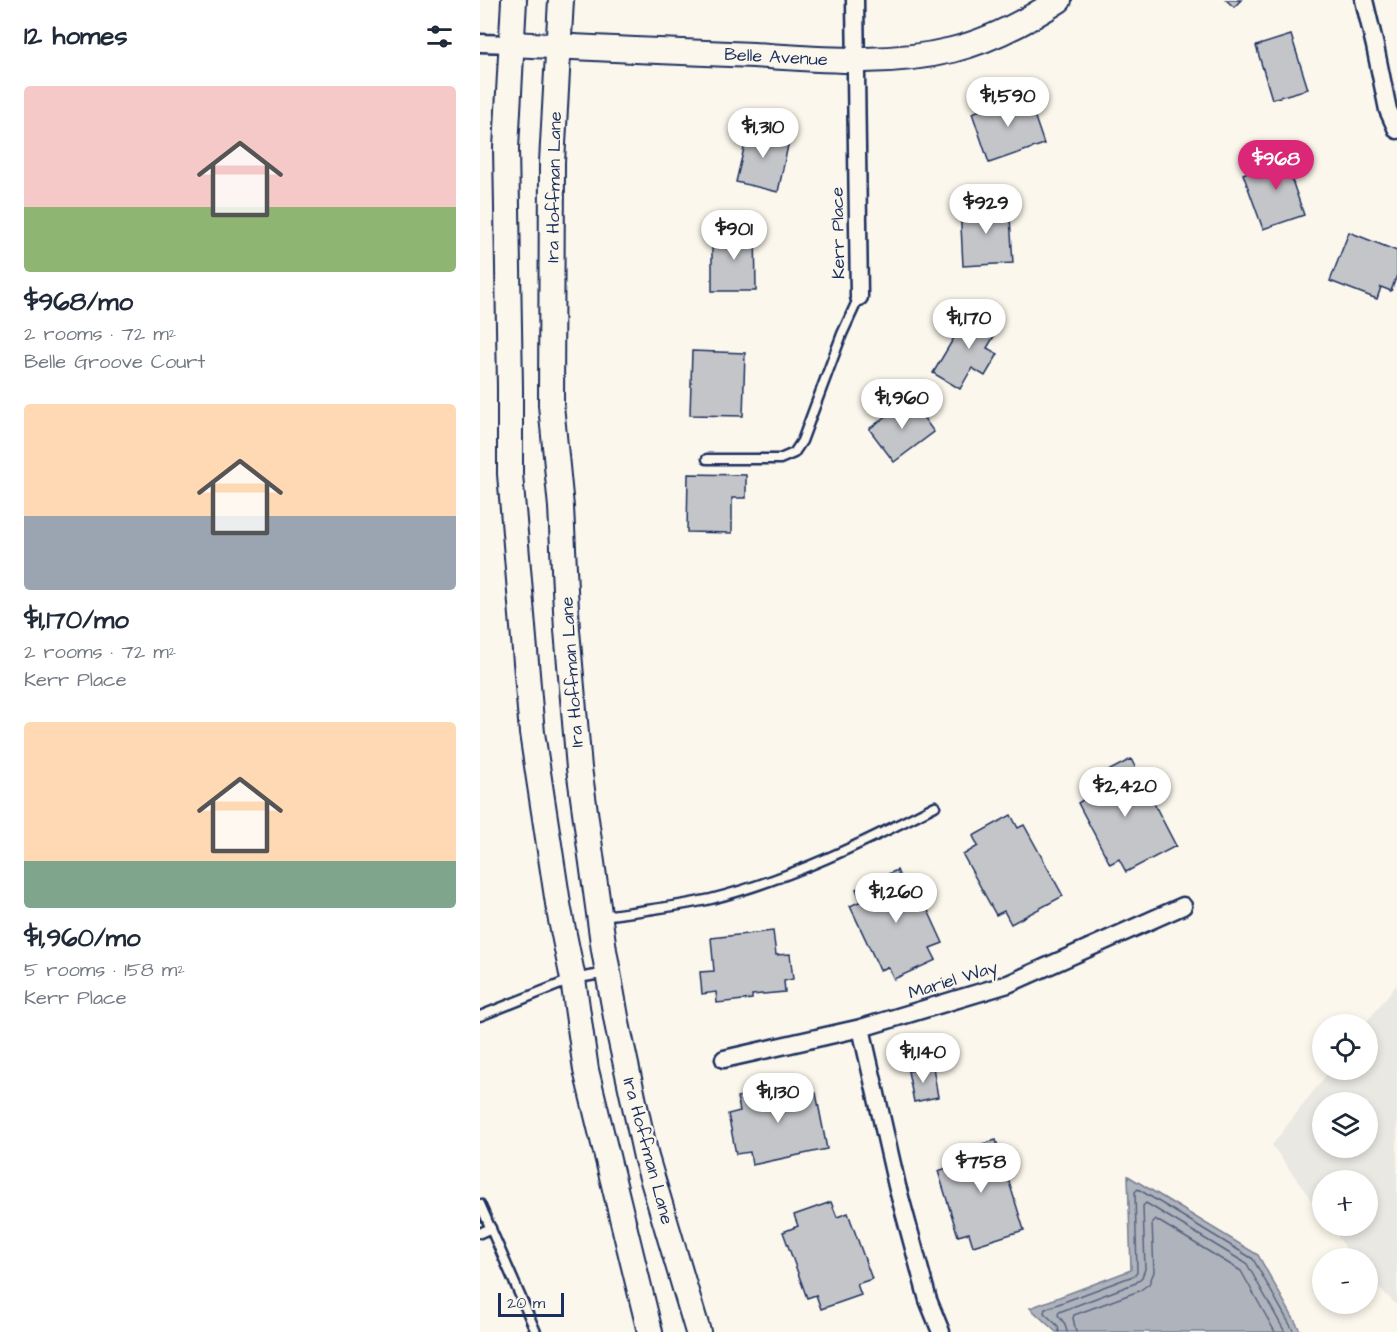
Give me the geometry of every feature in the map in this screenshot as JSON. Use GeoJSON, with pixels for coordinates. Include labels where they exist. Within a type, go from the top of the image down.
{"type":"FeatureCollection","features":[{"type":"Feature","properties":{"kind":"main road"},"geometry":{"type":"LineString","coordinates":[[514,0],[506,148],[510,474],[532,733],[586,1070],[650,1332]]}},
{"type":"Feature","properties":{"kind":"main road","name":"Ira Hoffman Lane"},"geometry":{"type":"LineString","coordinates":[[561,0],[552,162],[551,405],[561,507],[567,630],[579,768],[608,973],[646,1157],[698,1332]]}},
{"type":"Feature","properties":{"kind":"main road","name":"Belle Avenue"},"geometry":{"type":"LineString","coordinates":[[512,44],[854,60],[917,56],[953,50],[1000,32],[1042,12],[1059,0]]}},
{"type":"Feature","properties":{"kind":"street","name":"Kerr Place"},"geometry":{"type":"LineString","coordinates":[[855,0],[854,60],[859,297]]}},
{"type":"Feature","properties":{"kind":"street"},"geometry":{"type":"LineString","coordinates":[[1364,0],[1388,110],[1397,130]]}},
{"type":"Feature","properties":{"kind":"street","name":"Belle Avenue"},"geometry":{"type":"LineString","coordinates":[[480,44],[512,44]]}},
{"type":"Feature","properties":{"kind":"street","name":"Mariel Way"},"geometry":{"type":"LineString","coordinates":[[724,1059],[861,1028],[1008,984],[1183,906]]}},
{"type":"Feature","properties":{"kind":"street"},"geometry":{"type":"LineString","coordinates":[[861,1028],[900,1198],[928,1300],[941,1332]]}},
{"type":"Feature","properties":{"kind":"lane"},"geometry":{"type":"LineString","coordinates":[[707,459],[780,459],[794,453],[802,441],[842,334],[859,297]]}},
{"type":"Feature","properties":{"kind":"lane"},"geometry":{"type":"LineString","coordinates":[[599,916],[699,901],[759,884],[854,848],[935,806]]}},
{"type":"Feature","properties":{"kind":"lane"},"geometry":{"type":"LineString","coordinates":[[480,1016],[573,979],[608,973]]}},
{"type":"Feature","properties":{"kind":"lane"},"geometry":{"type":"LineString","coordinates":[[480,1204],[536,1332]]}},
{"type":"Feature","properties":{"kind":"lane"},"geometry":{"type":"LineString","coordinates":[[480,1233],[491,1228]]}},
{"type":"Feature","properties":{"kind":"shaded area"},"geometry":{"type":"Polygon","coordinates":[[[1397,984],[1397,1305],[1378,1287],[1378,1248],[1346,1248],[1337,1236],[1378,1236],[1378,1170],[1312,1170],[1312,1201],[1272,1145],[1312,1093],[1312,1158],[1378,1158],[1378,1092],[1313,1092],[1322,1080],[1378,1080],[1378,1014],[1373,1014],[1397,984]]]}},
{"type":"Feature","properties":{"kind":"water"},"geometry":{"type":"Polygon","coordinates":[[[1128,1176],[1258,1255],[1301,1332],[1056,1332],[1030,1308],[1131,1270],[1128,1176]]]}},
{"type":"Feature","properties":{"kind":"building"},"geometry":{"type":"Polygon","coordinates":[[[1226,0],[1241,0],[1234,7],[1226,0]]]}},
{"type":"Feature","properties":{"kind":"building"},"geometry":{"type":"Polygon","coordinates":[[[1291,35],[1308,89],[1272,99],[1256,46],[1291,35]]]}},
{"type":"Feature","properties":{"kind":"building"},"geometry":{"type":"Polygon","coordinates":[[[1027,94],[1044,144],[989,163],[972,113],[1027,94]]]}},
{"type":"Feature","properties":{"kind":"building"},"geometry":{"type":"Polygon","coordinates":[[[749,127],[790,136],[778,192],[736,182],[749,127]]]}},
{"type":"Feature","properties":{"kind":"building"},"geometry":{"type":"Polygon","coordinates":[[[1296,154],[1304,176],[1292,180],[1304,215],[1263,229],[1243,174],[1296,154]]]}},
{"type":"Feature","properties":{"kind":"building"},"geometry":{"type":"Polygon","coordinates":[[[1009,203],[1013,263],[963,266],[960,206],[1009,203]]]}},
{"type":"Feature","properties":{"kind":"building"},"geometry":{"type":"Polygon","coordinates":[[[712,230],[755,230],[756,291],[712,291],[712,230]]]}},
{"type":"Feature","properties":{"kind":"building"},"geometry":{"type":"Polygon","coordinates":[[[1349,232],[1397,251],[1397,275],[1391,291],[1381,287],[1377,299],[1330,281],[1349,232]]]}},
{"type":"Feature","properties":{"kind":"building"},"geometry":{"type":"Polygon","coordinates":[[[971,309],[1000,326],[987,348],[998,354],[985,376],[972,368],[960,389],[933,373],[971,309]]]}},
{"type":"Feature","properties":{"kind":"building"},"geometry":{"type":"Polygon","coordinates":[[[692,351],[745,353],[743,416],[690,415],[692,351]]]}},
{"type":"Feature","properties":{"kind":"building"},"geometry":{"type":"Polygon","coordinates":[[[910,399],[934,432],[894,462],[869,429],[910,399]]]}},
{"type":"Feature","properties":{"kind":"building"},"geometry":{"type":"Polygon","coordinates":[[[688,474],[746,475],[746,498],[732,498],[732,533],[687,532],[688,474]]]}},
{"type":"Feature","properties":{"kind":"building"},"geometry":{"type":"Polygon","coordinates":[[[1131,759],[1176,846],[1126,872],[1119,859],[1110,864],[1078,803],[1091,795],[1085,783],[1131,759]]]}},
{"type":"Feature","properties":{"kind":"building"},"geometry":{"type":"Polygon","coordinates":[[[1011,815],[1018,828],[1024,825],[1063,896],[1011,924],[1004,911],[996,915],[963,855],[978,846],[973,836],[1011,815]]]}},
{"type":"Feature","properties":{"kind":"building"},"geometry":{"type":"Polygon","coordinates":[[[897,870],[903,884],[914,880],[943,943],[930,948],[936,960],[894,979],[888,967],[880,970],[850,906],[861,901],[856,889],[897,870]]]}},
{"type":"Feature","properties":{"kind":"building"},"geometry":{"type":"Polygon","coordinates":[[[773,931],[776,955],[790,954],[793,979],[784,981],[785,992],[752,995],[752,999],[717,1003],[716,992],[702,994],[700,972],[714,971],[711,938],[773,931]]]}},
{"type":"Feature","properties":{"kind":"building"},"geometry":{"type":"Polygon","coordinates":[[[933,1067],[938,1097],[914,1102],[908,1071],[933,1067]]]}},
{"type":"Feature","properties":{"kind":"building"},"geometry":{"type":"Polygon","coordinates":[[[802,1082],[805,1096],[816,1093],[827,1149],[752,1165],[750,1152],[736,1154],[728,1114],[740,1111],[737,1097],[802,1082]]]}},
{"type":"Feature","properties":{"kind":"building"},"geometry":{"type":"Polygon","coordinates":[[[996,1140],[1024,1230],[973,1246],[969,1233],[958,1236],[938,1171],[953,1166],[949,1154],[996,1140]]]}},
{"type":"Feature","properties":{"kind":"building"},"geometry":{"type":"Polygon","coordinates":[[[831,1202],[837,1217],[848,1213],[872,1279],[857,1284],[861,1295],[821,1309],[816,1295],[807,1298],[783,1232],[798,1226],[794,1215],[831,1202]]]}}]}
